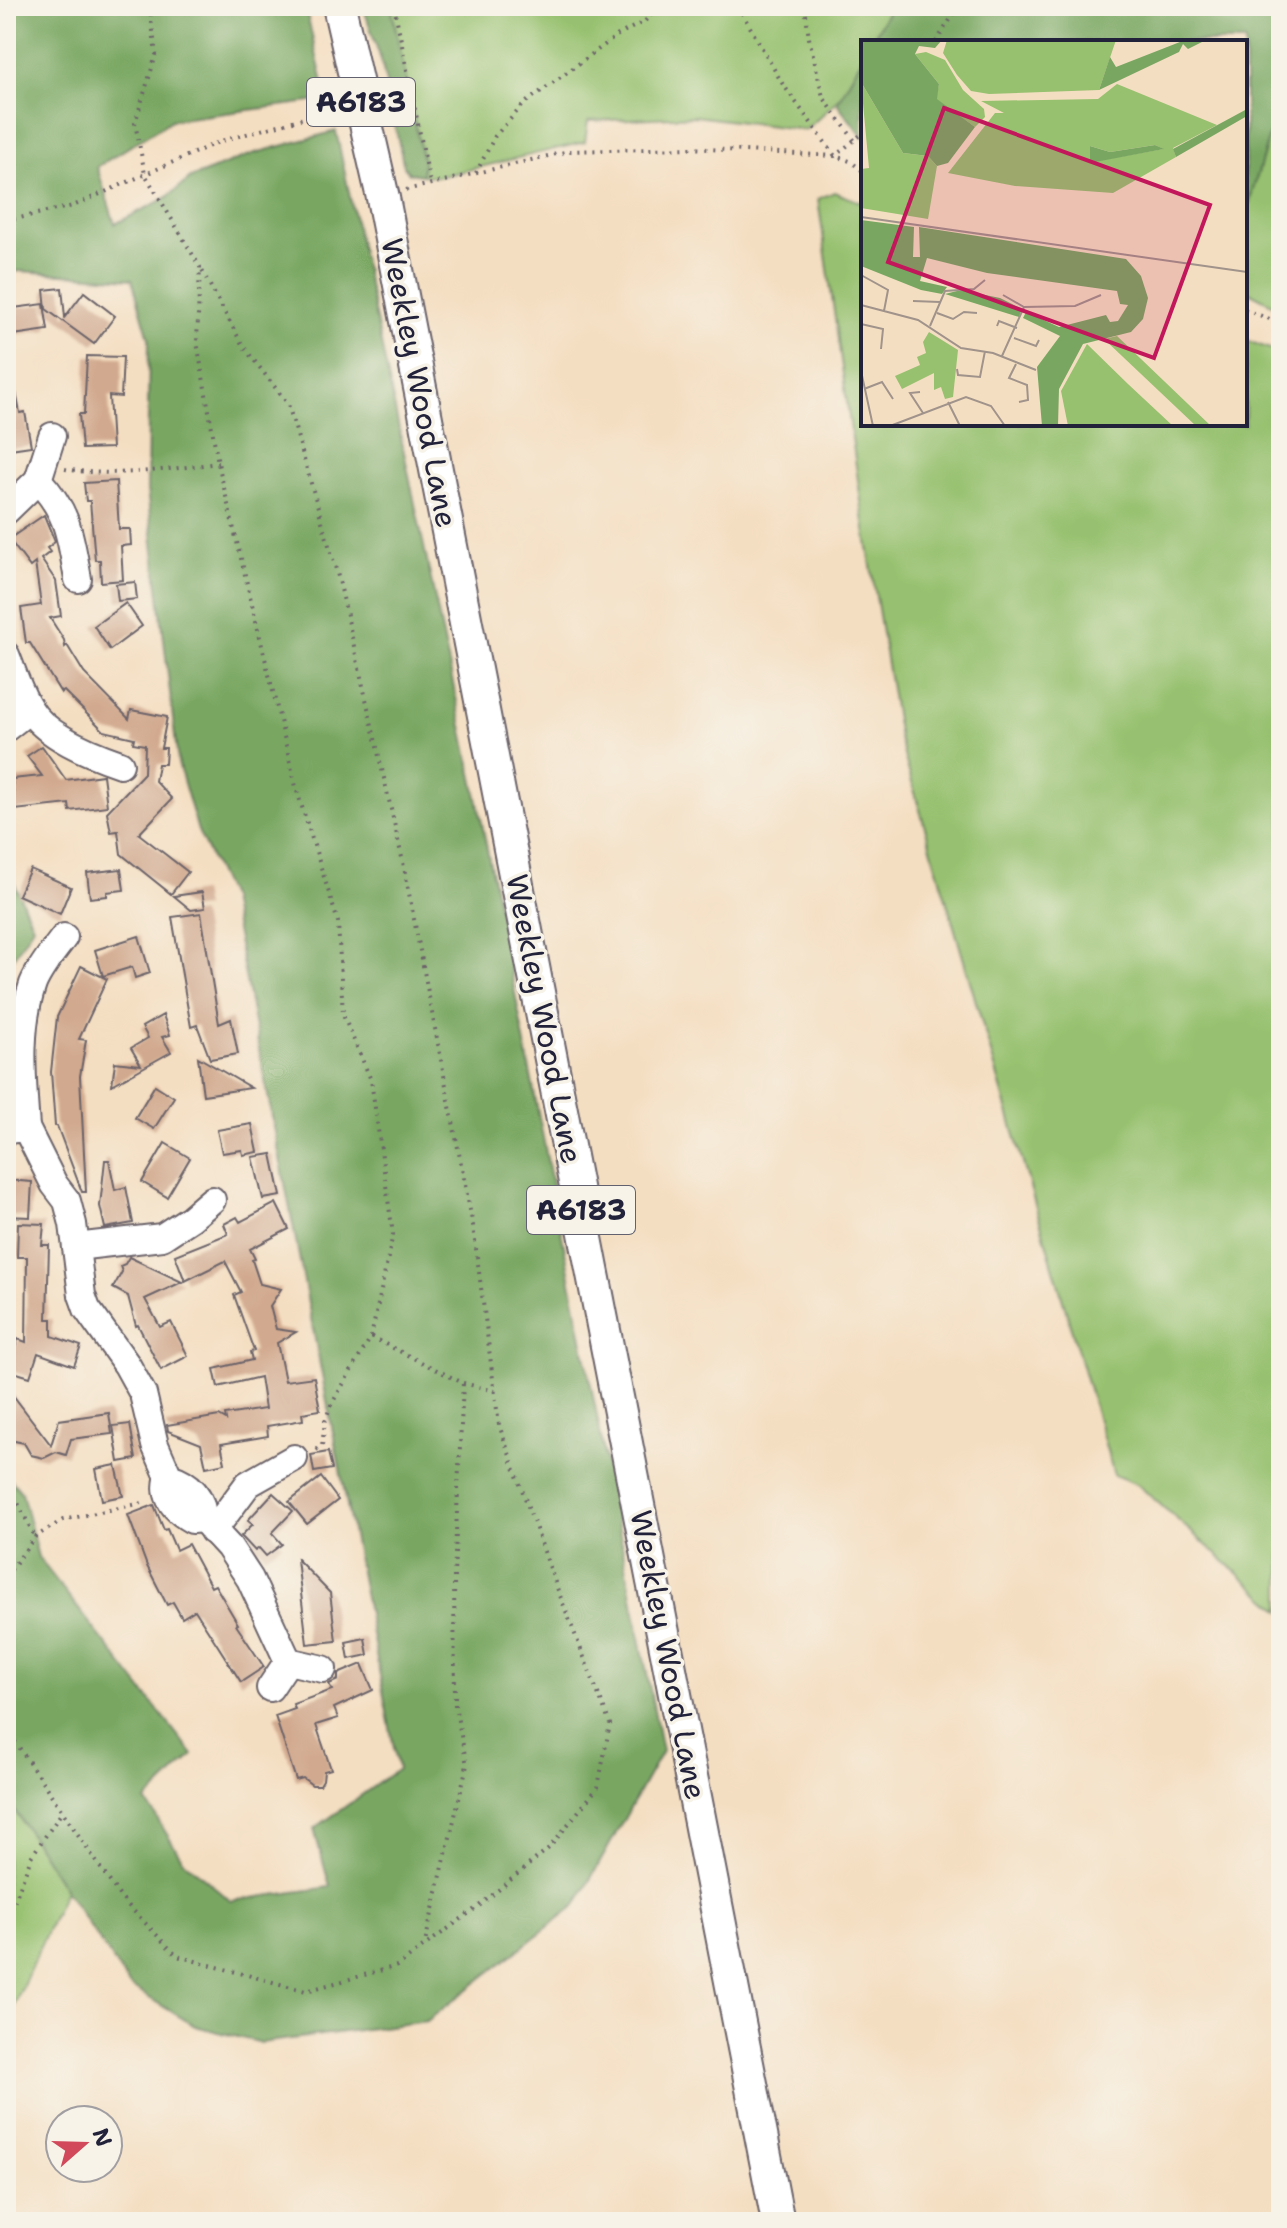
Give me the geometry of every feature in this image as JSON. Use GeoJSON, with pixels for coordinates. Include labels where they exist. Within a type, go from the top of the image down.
{"type":"FeatureCollection","features":[{"type":"Feature","properties":{"kind":"main road","name":"Weekley Wood Lane"},"geometry":{"type":"LineString","coordinates":[[339,6],[383,198],[778,2222]]}},
{"type":"Feature","properties":{"kind":"street"},"geometry":{"type":"LineString","coordinates":[[6,511],[41,472],[52,436]]}},
{"type":"Feature","properties":{"kind":"street"},"geometry":{"type":"LineString","coordinates":[[41,472],[67,520],[78,579]]}},
{"type":"Feature","properties":{"kind":"street"},"geometry":{"type":"LineString","coordinates":[[6,655],[29,710],[60,737],[86,752],[120,764]]}},
{"type":"Feature","properties":{"kind":"street"},"geometry":{"type":"LineString","coordinates":[[6,728],[29,710]]}},
{"type":"Feature","properties":{"kind":"street"},"geometry":{"type":"LineString","coordinates":[[64,937],[33,984],[25,1023],[23,1082],[16,1129],[67,1201],[87,1309],[127,1365],[143,1394],[170,1489],[182,1481],[191,1488],[201,1503],[208,1525],[229,1547],[250,1579],[288,1661]]}},
{"type":"Feature","properties":{"kind":"street"},"geometry":{"type":"LineString","coordinates":[[76,1247],[162,1237],[212,1200]]}},
{"type":"Feature","properties":{"kind":"street"},"geometry":{"type":"LineString","coordinates":[[208,1525],[248,1484],[294,1458]]}},
{"type":"Feature","properties":{"kind":"street"},"geometry":{"type":"LineString","coordinates":[[288,1661],[323,1669]]}},
{"type":"Feature","properties":{"kind":"street"},"geometry":{"type":"LineString","coordinates":[[270,1688],[288,1661]]}},
{"type":"Feature","properties":{"kind":"path"},"geometry":{"type":"LineString","coordinates":[[6,1728],[121,1898],[177,1956],[306,1991],[397,1966],[479,1906],[549,1848],[598,1787],[610,1724],[499,1425],[468,1196],[403,862],[339,580],[288,404],[243,346],[145,174],[135,123],[156,55],[150,6]]}},
{"type":"Feature","properties":{"kind":"path"},"geometry":{"type":"LineString","coordinates":[[394,6],[430,183]]}},
{"type":"Feature","properties":{"kind":"path"},"geometry":{"type":"LineString","coordinates":[[476,173],[495,136],[525,103],[618,35],[645,21],[659,6]]}},
{"type":"Feature","properties":{"kind":"path"},"geometry":{"type":"LineString","coordinates":[[738,6],[782,83],[835,156]]}},
{"type":"Feature","properties":{"kind":"path"},"geometry":{"type":"LineString","coordinates":[[805,6],[823,97],[855,141]]}},
{"type":"Feature","properties":{"kind":"path"},"geometry":{"type":"LineString","coordinates":[[937,40],[959,6]]}},
{"type":"Feature","properties":{"kind":"path"},"geometry":{"type":"LineString","coordinates":[[6,221],[73,206],[221,141],[311,116],[363,112]]}},
{"type":"Feature","properties":{"kind":"path"},"geometry":{"type":"LineString","coordinates":[[835,156],[861,135]]}},
{"type":"Feature","properties":{"kind":"path"},"geometry":{"type":"LineString","coordinates":[[383,198],[430,183],[569,151],[690,148],[835,156],[850,161],[861,169]]}},
{"type":"Feature","properties":{"kind":"path"},"geometry":{"type":"LineString","coordinates":[[200,267],[197,342],[218,463],[297,791],[338,922],[343,1015],[371,1080],[393,1234],[371,1337],[331,1405],[325,1421],[322,1446],[294,1458]]}},
{"type":"Feature","properties":{"kind":"path"},"geometry":{"type":"LineString","coordinates":[[1247,311],[1281,323]]}},
{"type":"Feature","properties":{"kind":"path"},"geometry":{"type":"LineString","coordinates":[[41,472],[144,471],[218,463]]}},
{"type":"Feature","properties":{"kind":"path"},"geometry":{"type":"LineString","coordinates":[[371,1337],[463,1383],[495,1391]]}},
{"type":"Feature","properties":{"kind":"path"},"geometry":{"type":"LineString","coordinates":[[425,1944],[467,1765],[455,1706],[454,1575],[463,1383]]}},
{"type":"Feature","properties":{"kind":"path"},"geometry":{"type":"LineString","coordinates":[[6,1576],[35,1537],[63,1520],[130,1504],[170,1489]]}},
{"type":"Feature","properties":{"kind":"path"},"geometry":{"type":"LineString","coordinates":[[6,1494],[17,1501],[35,1537]]}},
{"type":"Feature","properties":{"kind":"path"},"geometry":{"type":"LineString","coordinates":[[6,1924],[31,1857],[62,1812]]}},
{"type":"Feature","properties":{"kind":"green space"},"geometry":{"type":"Polygon","coordinates":[[[6,6],[305,6],[327,100],[172,120],[97,167],[115,224],[166,198],[191,178],[252,154],[336,131],[476,792],[662,1751],[576,1905],[427,2021],[261,2043],[195,2026],[130,1986],[6,1796],[6,1474],[22,1493],[38,1557],[193,1755],[146,1801],[183,1860],[231,1901],[330,1887],[314,1829],[398,1769],[230,899],[198,831],[178,763],[147,490],[149,338],[132,279],[19,271],[6,274],[6,6]]]}},
{"type":"Feature","properties":{"kind":"green space"},"geometry":{"type":"Polygon","coordinates":[[[363,6],[391,6],[423,162],[422,175],[409,173],[404,167],[381,60],[363,6]]]}},
{"type":"Feature","properties":{"kind":"green space"},"geometry":{"type":"Polygon","coordinates":[[[391,6],[885,6],[887,13],[872,40],[861,40],[861,59],[852,80],[805,130],[695,116],[588,121],[585,142],[438,177],[422,175],[423,162],[391,6]]]}},
{"type":"Feature","properties":{"kind":"green space"},"geometry":{"type":"Polygon","coordinates":[[[885,6],[1281,6],[1281,95],[1247,210],[1247,40],[872,40],[887,13],[885,6]]]}},
{"type":"Feature","properties":{"kind":"green space"},"geometry":{"type":"Polygon","coordinates":[[[861,60],[861,134],[837,103],[861,60]]]}},
{"type":"Feature","properties":{"kind":"green space"},"geometry":{"type":"Polygon","coordinates":[[[1281,95],[1281,309],[1247,291],[1247,210],[1281,95]]]}},
{"type":"Feature","properties":{"kind":"green space"},"geometry":{"type":"Polygon","coordinates":[[[834,192],[861,202],[861,426],[1247,426],[1247,341],[1281,353],[1281,1228],[1277,1230],[1281,1252],[1281,1611],[1137,1484],[1114,1475],[899,738],[865,529],[818,199],[834,192]]]}},
{"type":"Feature","properties":{"kind":"green space"},"geometry":{"type":"Polygon","coordinates":[[[6,864],[33,926],[9,965],[12,1055],[7,1119],[6,864]]]}},
{"type":"Feature","properties":{"kind":"green space"},"geometry":{"type":"Polygon","coordinates":[[[12,1806],[65,1890],[6,2024],[6,1814],[12,1806]]]}},
{"type":"Feature","properties":{"kind":"building"},"geometry":{"type":"Polygon","coordinates":[[[62,288],[65,317],[84,292],[115,316],[94,344],[46,309],[44,290],[62,288]]]}},
{"type":"Feature","properties":{"kind":"building"},"geometry":{"type":"Polygon","coordinates":[[[44,304],[48,330],[6,336],[6,309],[44,304]]]}},
{"type":"Feature","properties":{"kind":"building"},"geometry":{"type":"Polygon","coordinates":[[[87,356],[123,357],[121,397],[109,396],[112,448],[82,449],[79,414],[84,414],[87,356]]]}},
{"type":"Feature","properties":{"kind":"building"},"geometry":{"type":"Polygon","coordinates":[[[14,382],[20,413],[25,412],[31,446],[10,449],[6,426],[6,383],[14,382]]]}},
{"type":"Feature","properties":{"kind":"building"},"geometry":{"type":"Polygon","coordinates":[[[116,481],[119,529],[130,529],[131,545],[121,546],[123,580],[101,582],[100,560],[95,560],[90,501],[86,501],[84,483],[116,481]]]}},
{"type":"Feature","properties":{"kind":"building"},"geometry":{"type":"Polygon","coordinates":[[[44,515],[55,542],[47,548],[50,552],[41,559],[56,581],[61,616],[50,618],[65,647],[67,645],[84,673],[129,719],[131,710],[167,717],[161,748],[166,748],[165,764],[158,764],[155,781],[172,799],[139,834],[188,872],[171,894],[121,854],[118,831],[111,832],[107,812],[144,773],[145,745],[133,743],[134,738],[104,731],[64,691],[61,693],[30,643],[26,643],[21,608],[41,605],[35,563],[30,567],[9,539],[44,515]]]}},
{"type":"Feature","properties":{"kind":"building"},"geometry":{"type":"Polygon","coordinates":[[[135,582],[137,599],[118,601],[116,584],[135,582]]]}},
{"type":"Feature","properties":{"kind":"building"},"geometry":{"type":"Polygon","coordinates":[[[126,603],[142,626],[110,650],[94,626],[126,603]]]}},
{"type":"Feature","properties":{"kind":"building"},"geometry":{"type":"Polygon","coordinates":[[[42,746],[66,780],[103,775],[107,806],[70,811],[69,804],[15,810],[12,779],[42,776],[27,756],[42,746]]]}},
{"type":"Feature","properties":{"kind":"building"},"geometry":{"type":"Polygon","coordinates":[[[30,869],[71,887],[60,914],[18,895],[30,869]]]}},
{"type":"Feature","properties":{"kind":"building"},"geometry":{"type":"Polygon","coordinates":[[[121,869],[124,890],[90,898],[87,873],[121,869]]]}},
{"type":"Feature","properties":{"kind":"building"},"geometry":{"type":"Polygon","coordinates":[[[202,892],[205,908],[191,910],[174,896],[202,892]]]}},
{"type":"Feature","properties":{"kind":"building"},"geometry":{"type":"Polygon","coordinates":[[[201,913],[219,1024],[231,1019],[238,1054],[210,1059],[197,1025],[191,1027],[172,917],[201,913]]]}},
{"type":"Feature","properties":{"kind":"building"},"geometry":{"type":"Polygon","coordinates":[[[139,936],[150,973],[135,978],[132,967],[103,976],[95,950],[139,936]]]}},
{"type":"Feature","properties":{"kind":"building"},"geometry":{"type":"Polygon","coordinates":[[[81,966],[107,979],[79,1039],[86,1040],[80,1076],[86,1192],[82,1192],[55,1126],[51,1072],[57,1017],[81,966]]]}},
{"type":"Feature","properties":{"kind":"building"},"geometry":{"type":"Polygon","coordinates":[[[163,1015],[170,1035],[162,1037],[171,1052],[112,1085],[115,1062],[141,1065],[131,1048],[148,1038],[142,1027],[163,1015]]]}},
{"type":"Feature","properties":{"kind":"building"},"geometry":{"type":"Polygon","coordinates":[[[198,1057],[251,1088],[203,1095],[198,1057]]]}},
{"type":"Feature","properties":{"kind":"building"},"geometry":{"type":"Polygon","coordinates":[[[155,1085],[174,1097],[154,1129],[135,1118],[155,1085]]]}},
{"type":"Feature","properties":{"kind":"building"},"geometry":{"type":"Polygon","coordinates":[[[252,1124],[258,1152],[243,1155],[242,1150],[222,1153],[217,1130],[252,1124]]]}},
{"type":"Feature","properties":{"kind":"building"},"geometry":{"type":"Polygon","coordinates":[[[165,1143],[190,1158],[167,1197],[142,1182],[165,1143]]]}},
{"type":"Feature","properties":{"kind":"building"},"geometry":{"type":"Polygon","coordinates":[[[272,1154],[281,1196],[263,1199],[253,1157],[272,1154]]]}},
{"type":"Feature","properties":{"kind":"building"},"geometry":{"type":"Polygon","coordinates":[[[105,1160],[109,1160],[115,1190],[126,1187],[133,1223],[105,1228],[100,1206],[105,1160]]]}},
{"type":"Feature","properties":{"kind":"building"},"geometry":{"type":"Polygon","coordinates":[[[6,1180],[32,1182],[30,1217],[6,1216],[6,1180]]]}},
{"type":"Feature","properties":{"kind":"building"},"geometry":{"type":"Polygon","coordinates":[[[276,1203],[289,1229],[250,1249],[255,1259],[252,1260],[260,1284],[281,1289],[270,1306],[276,1329],[296,1332],[277,1343],[285,1381],[314,1377],[320,1410],[302,1413],[303,1420],[267,1426],[268,1436],[221,1444],[225,1463],[206,1467],[201,1444],[168,1431],[167,1425],[219,1416],[226,1420],[225,1415],[265,1409],[260,1377],[218,1387],[214,1369],[252,1360],[250,1352],[254,1351],[234,1295],[241,1292],[225,1261],[185,1281],[175,1255],[228,1234],[224,1224],[237,1217],[240,1222],[276,1203]]]}},
{"type":"Feature","properties":{"kind":"building"},"geometry":{"type":"Polygon","coordinates":[[[18,1223],[44,1224],[42,1245],[49,1245],[47,1319],[52,1319],[52,1336],[81,1346],[74,1366],[38,1353],[30,1377],[7,1370],[18,1339],[26,1342],[27,1257],[17,1257],[18,1223]]]}},
{"type":"Feature","properties":{"kind":"building"},"geometry":{"type":"Polygon","coordinates":[[[129,1257],[182,1282],[145,1299],[160,1327],[171,1322],[188,1356],[161,1370],[136,1326],[128,1296],[113,1288],[122,1272],[120,1266],[129,1257]]]}},
{"type":"Feature","properties":{"kind":"building"},"geometry":{"type":"Polygon","coordinates":[[[6,1386],[51,1445],[59,1420],[109,1413],[112,1434],[71,1439],[66,1455],[56,1452],[44,1458],[31,1455],[24,1443],[10,1440],[6,1435],[6,1386]]]}},
{"type":"Feature","properties":{"kind":"building"},"geometry":{"type":"Polygon","coordinates":[[[130,1424],[136,1459],[119,1462],[113,1426],[130,1424]]]}},
{"type":"Feature","properties":{"kind":"building"},"geometry":{"type":"Polygon","coordinates":[[[328,1452],[332,1469],[314,1472],[311,1455],[328,1452]]]}},
{"type":"Feature","properties":{"kind":"building"},"geometry":{"type":"Polygon","coordinates":[[[116,1465],[123,1496],[102,1500],[96,1469],[116,1465]]]}},
{"type":"Feature","properties":{"kind":"building"},"geometry":{"type":"Polygon","coordinates":[[[321,1477],[338,1500],[307,1524],[289,1502],[321,1477]]]}},
{"type":"Feature","properties":{"kind":"building"},"geometry":{"type":"Polygon","coordinates":[[[273,1493],[293,1511],[272,1533],[282,1544],[266,1556],[259,1548],[255,1551],[241,1536],[253,1524],[248,1520],[273,1493]]]}},
{"type":"Feature","properties":{"kind":"building"},"geometry":{"type":"Polygon","coordinates":[[[154,1505],[176,1550],[188,1544],[211,1587],[215,1585],[236,1625],[264,1667],[241,1682],[195,1610],[182,1618],[173,1602],[167,1605],[147,1566],[128,1515],[154,1505]]]}},
{"type":"Feature","properties":{"kind":"building"},"geometry":{"type":"Polygon","coordinates":[[[297,1559],[330,1593],[336,1641],[307,1644],[297,1559]]]}},
{"type":"Feature","properties":{"kind":"building"},"geometry":{"type":"Polygon","coordinates":[[[365,1638],[368,1655],[349,1659],[346,1642],[365,1638]]]}},
{"type":"Feature","properties":{"kind":"building"},"geometry":{"type":"Polygon","coordinates":[[[362,1664],[373,1690],[334,1708],[338,1718],[316,1725],[331,1769],[324,1771],[320,1785],[312,1785],[303,1778],[296,1780],[275,1716],[295,1709],[293,1704],[332,1690],[329,1684],[338,1680],[338,1674],[362,1664]]]}}]}
